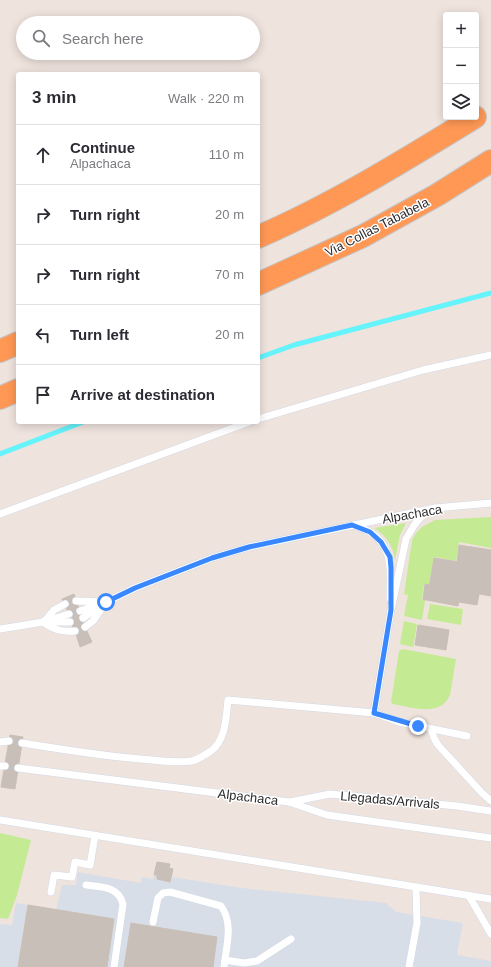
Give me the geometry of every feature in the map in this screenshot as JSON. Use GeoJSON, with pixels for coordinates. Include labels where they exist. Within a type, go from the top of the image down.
{"type":"FeatureCollection","features":[{"type":"Feature","properties":{"kind":"highway"},"geometry":{"type":"LineString","coordinates":[[479,115],[491,107]]}},
{"type":"Feature","properties":{"kind":"highway"},"geometry":{"type":"LineString","coordinates":[[260,236],[346,193],[471,120]]}},
{"type":"Feature","properties":{"kind":"highway","name":"Via Collas Tababela"},"geometry":{"type":"LineString","coordinates":[[260,283],[363,236],[437,196],[491,161]]}},
{"type":"Feature","properties":{"kind":"highway"},"geometry":{"type":"LineString","coordinates":[[0,351],[16,344]]}},
{"type":"Feature","properties":{"kind":"highway"},"geometry":{"type":"LineString","coordinates":[[0,398],[16,391]]}},
{"type":"Feature","properties":{"kind":"lane"},"geometry":{"type":"LineString","coordinates":[[260,418],[424,370],[491,355]]}},
{"type":"Feature","properties":{"kind":"lane"},"geometry":{"type":"LineString","coordinates":[[0,514],[244,424]]}},
{"type":"Feature","properties":{"kind":"lane","name":"Alpachaca"},"geometry":{"type":"LineString","coordinates":[[82,614],[135,588],[212,558],[249,547],[435,508],[491,503]]}},
{"type":"Feature","properties":{"kind":"lane"},"geometry":{"type":"LineString","coordinates":[[374,713],[391,610],[406,539],[412,528],[421,517],[435,508]]}},
{"type":"Feature","properties":{"kind":"lane"},"geometry":{"type":"LineString","coordinates":[[352,525],[370,532],[381,542],[390,557],[391,610]]}},
{"type":"Feature","properties":{"kind":"lane","name":"Alpachaca"},"geometry":{"type":"LineString","coordinates":[[76,601],[106,602]]}},
{"type":"Feature","properties":{"kind":"lane","name":"Alpachaca"},"geometry":{"type":"LineString","coordinates":[[85,627],[93,621],[106,602]]}},
{"type":"Feature","properties":{"kind":"lane"},"geometry":{"type":"LineString","coordinates":[[43,622],[54,610],[64,604]]}},
{"type":"Feature","properties":{"kind":"lane"},"geometry":{"type":"LineString","coordinates":[[0,629],[43,622],[69,614]]}},
{"type":"Feature","properties":{"kind":"lane"},"geometry":{"type":"LineString","coordinates":[[43,622],[70,622]]}},
{"type":"Feature","properties":{"kind":"lane"},"geometry":{"type":"LineString","coordinates":[[43,622],[54,630],[62,632],[75,631]]}},
{"type":"Feature","properties":{"kind":"lane"},"geometry":{"type":"LineString","coordinates":[[22,743],[137,759],[191,761],[200,758],[212,750],[219,741],[223,732],[228,700],[374,713],[399,722],[466,736]]}},
{"type":"Feature","properties":{"kind":"lane"},"geometry":{"type":"LineString","coordinates":[[431,729],[438,745],[491,801]]}},
{"type":"Feature","properties":{"kind":"lane"},"geometry":{"type":"LineString","coordinates":[[0,742],[9,741]]}},
{"type":"Feature","properties":{"kind":"lane","name":"Alpachaca"},"geometry":{"type":"LineString","coordinates":[[18,768],[289,802],[327,816],[491,838]]}},
{"type":"Feature","properties":{"kind":"lane","name":"Llegadas/Arrivals"},"geometry":{"type":"LineString","coordinates":[[289,802],[330,794],[456,806],[491,811]]}},
{"type":"Feature","properties":{"kind":"lane"},"geometry":{"type":"LineString","coordinates":[[0,820],[491,899]]}},
{"type":"Feature","properties":{"kind":"lane"},"geometry":{"type":"LineString","coordinates":[[51,892],[54,874],[72,877],[75,862],[90,865],[95,836]]}},
{"type":"Feature","properties":{"kind":"lane"},"geometry":{"type":"LineString","coordinates":[[86,885],[109,889],[116,892],[121,897],[123,904],[114,967]]}},
{"type":"Feature","properties":{"kind":"lane"},"geometry":{"type":"LineString","coordinates":[[409,967],[417,923],[416,887]]}},
{"type":"Feature","properties":{"kind":"lane"},"geometry":{"type":"LineString","coordinates":[[153,922],[158,898],[163,893],[170,892],[221,906],[228,919],[229,928],[224,964],[257,961],[291,939]]}},
{"type":"Feature","properties":{"kind":"lane"},"geometry":{"type":"LineString","coordinates":[[469,896],[491,934]]}},
{"type":"Feature","properties":{"kind":"shaded area"},"geometry":{"type":"Polygon","coordinates":[[[157,862],[170,864],[169,868],[173,869],[172,877],[242,888],[386,903],[396,912],[463,923],[457,955],[491,961],[491,967],[0,967],[0,924],[12,925],[16,903],[56,910],[62,885],[76,885],[78,872],[141,883],[142,877],[153,879],[157,862]]]}},
{"type":"Feature","properties":{"kind":"green space"},"geometry":{"type":"Polygon","coordinates":[[[491,517],[491,548],[459,542],[456,561],[434,557],[429,584],[424,584],[422,600],[425,601],[422,620],[404,616],[408,595],[404,594],[412,540],[416,533],[422,527],[435,520],[491,517]]]}},
{"type":"Feature","properties":{"kind":"green space"},"geometry":{"type":"Polygon","coordinates":[[[406,523],[400,535],[395,560],[393,550],[388,541],[374,528],[406,523]]]}},
{"type":"Feature","properties":{"kind":"green space"},"geometry":{"type":"Polygon","coordinates":[[[430,604],[463,609],[461,625],[427,619],[430,604]]]}},
{"type":"Feature","properties":{"kind":"green space"},"geometry":{"type":"Polygon","coordinates":[[[404,621],[417,624],[413,647],[400,644],[404,621]]]}},
{"type":"Feature","properties":{"kind":"green space"},"geometry":{"type":"Polygon","coordinates":[[[403,649],[456,659],[450,695],[439,707],[432,709],[416,709],[393,704],[391,702],[399,651],[403,649]]]}},
{"type":"Feature","properties":{"kind":"green space"},"geometry":{"type":"Polygon","coordinates":[[[0,833],[31,840],[17,895],[8,919],[0,918],[0,833]]]}},
{"type":"Feature","properties":{"kind":"building"},"geometry":{"type":"Polygon","coordinates":[[[459,545],[491,550],[491,596],[461,591],[465,563],[457,562],[459,545]]]}},
{"type":"Feature","properties":{"kind":"building"},"geometry":{"type":"Polygon","coordinates":[[[434,558],[465,563],[458,606],[427,600],[434,558]]]}},
{"type":"Feature","properties":{"kind":"building"},"geometry":{"type":"Polygon","coordinates":[[[425,584],[430,585],[427,600],[423,600],[425,584]]]}},
{"type":"Feature","properties":{"kind":"building"},"geometry":{"type":"Polygon","coordinates":[[[461,591],[479,594],[477,605],[459,602],[461,591]]]}},
{"type":"Feature","properties":{"kind":"building"},"geometry":{"type":"Polygon","coordinates":[[[74,594],[85,627],[92,642],[80,647],[75,631],[70,622],[69,614],[62,599],[74,594]]]}},
{"type":"Feature","properties":{"kind":"building"},"geometry":{"type":"Polygon","coordinates":[[[418,625],[449,630],[446,650],[415,645],[418,625]]]}},
{"type":"Feature","properties":{"kind":"building"},"geometry":{"type":"Polygon","coordinates":[[[10,735],[23,737],[15,789],[1,787],[10,735]]]}},
{"type":"Feature","properties":{"kind":"building"},"geometry":{"type":"Polygon","coordinates":[[[157,862],[170,864],[169,868],[173,869],[170,882],[157,879],[157,875],[154,875],[157,862]]]}},
{"type":"Feature","properties":{"kind":"building"},"geometry":{"type":"Polygon","coordinates":[[[28,905],[114,919],[107,967],[18,967],[28,905]]]}},
{"type":"Feature","properties":{"kind":"building"},"geometry":{"type":"Polygon","coordinates":[[[131,923],[217,937],[213,967],[124,967],[131,923]]]}},
{"type":"Feature","properties":{"kind":"waterway"},"geometry":{"type":"LineString","coordinates":[[260,357],[294,345],[491,293]]}},
{"type":"Feature","properties":{"kind":"waterway"},"geometry":{"type":"LineString","coordinates":[[0,454],[78,424]]}},
{"type":"Feature","properties":{"kind":"route"},"geometry":{"type":"LineString","coordinates":[[106,602],[135,588],[212,558],[249,547],[352,525],[370,532],[381,542],[390,557],[391,568],[391,610],[374,713],[399,722],[418,726]]}}]}
